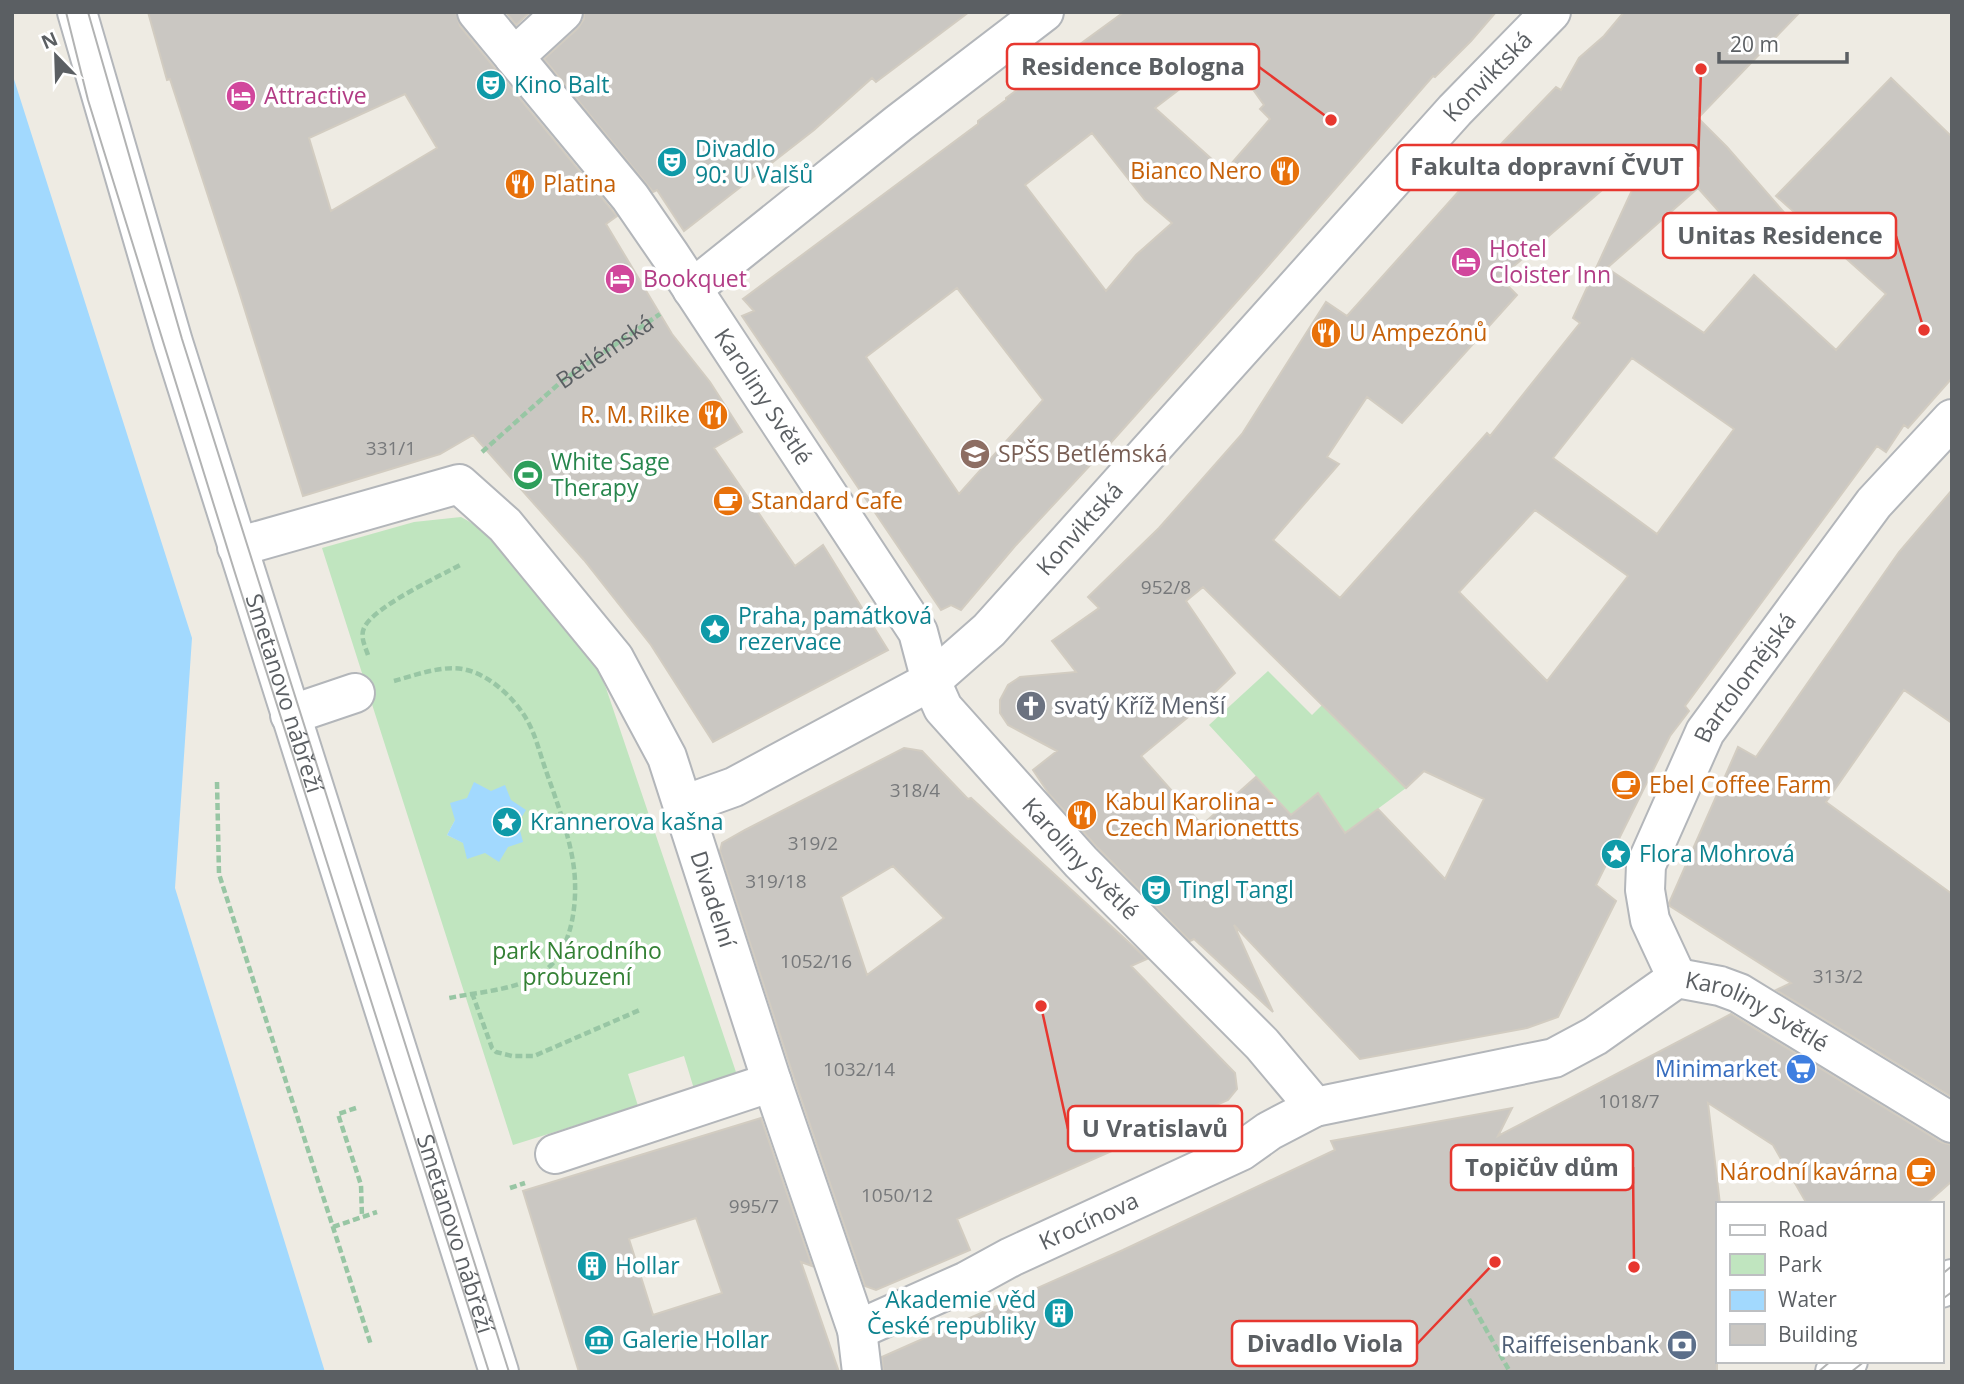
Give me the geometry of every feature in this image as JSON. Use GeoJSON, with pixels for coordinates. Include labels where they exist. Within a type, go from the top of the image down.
{"type":"FeatureCollection","features":[{"type":"Feature","properties":{"kind":"street","name":"Smetanovo nábřeží"},"geometry":{"type":"LineString","coordinates":[[77,12],[173,342],[499,1372]]}},
{"type":"Feature","properties":{"kind":"street","name":"Karoliny Světlé"},"geometry":{"type":"LineString","coordinates":[[477,12],[631,197],[918,632],[931,681],[943,708],[1081,862],[1262,1044],[1315,1107],[1554,1058],[1595,1037],[1676,978],[1720,986],[1739,993],[1952,1124]]}},
{"type":"Feature","properties":{"kind":"street"},"geometry":{"type":"LineString","coordinates":[[514,57],[563,12]]}},
{"type":"Feature","properties":{"kind":"street"},"geometry":{"type":"LineString","coordinates":[[692,289],[899,123],[1044,12]]}},
{"type":"Feature","properties":{"kind":"street","name":"Konviktská"},"geometry":{"type":"LineString","coordinates":[[684,805],[734,787],[931,681],[989,630],[1455,110],[1551,12]]}},
{"type":"Feature","properties":{"kind":"street","name":"Bartolomějská"},"geometry":{"type":"LineString","coordinates":[[1676,978],[1650,920],[1645,890],[1646,865],[1705,732],[1874,503],[1952,419]]}},
{"type":"Feature","properties":{"kind":"street"},"geometry":{"type":"LineString","coordinates":[[237,547],[458,484]]}},
{"type":"Feature","properties":{"kind":"street","name":"Divadelní"},"geometry":{"type":"LineString","coordinates":[[458,484],[505,525],[614,658],[667,757],[772,1082],[857,1330],[862,1372]]}},
{"type":"Feature","properties":{"kind":"street"},"geometry":{"type":"LineString","coordinates":[[290,715],[367,689]]}},
{"type":"Feature","properties":{"kind":"street"},"geometry":{"type":"LineString","coordinates":[[555,1154],[772,1082]]}},
{"type":"Feature","properties":{"kind":"street","name":"Krocínova"},"geometry":{"type":"LineString","coordinates":[[857,1330],[1241,1151],[1269,1131],[1315,1107]]}},
{"type":"Feature","properties":{"kind":"path","name":"Betlémská"},"geometry":{"type":"LineString","coordinates":[[458,484],[487,446],[562,381],[649,323],[692,289]]}},
{"type":"Feature","properties":{"kind":"path"},"geometry":{"type":"LineString","coordinates":[[449,998],[503,988],[539,975],[552,964],[563,947],[575,906],[575,880],[570,851],[554,795],[528,722],[517,705],[486,679],[467,670],[448,668],[367,689],[363,641],[365,626],[393,602],[462,564]]}},
{"type":"Feature","properties":{"kind":"path"},"geometry":{"type":"LineString","coordinates":[[218,782],[219,874],[371,1345]]}},
{"type":"Feature","properties":{"kind":"path"},"geometry":{"type":"LineString","coordinates":[[472,993],[492,1048],[496,1052],[512,1056],[525,1057],[545,1053],[642,1009]]}},
{"type":"Feature","properties":{"kind":"path"},"geometry":{"type":"LineString","coordinates":[[356,1108],[338,1114],[361,1185],[362,1217]]}},
{"type":"Feature","properties":{"kind":"path"},"geometry":{"type":"LineString","coordinates":[[333,1227],[377,1212]]}},
{"type":"Feature","properties":{"kind":"path"},"geometry":{"type":"LineString","coordinates":[[1469,1299],[1510,1372]]}},
{"type":"Feature","properties":{"kind":"green space","name":"park Národního probuzení"},"geometry":{"type":"Polygon","coordinates":[[[461,517],[481,530],[500,546],[536,586],[598,670],[737,1075],[694,1089],[684,1056],[628,1074],[638,1106],[513,1145],[322,548],[414,522],[461,517]],[[491,791],[467,798],[447,835],[485,853],[508,847],[491,791]]]}},
{"type":"Feature","properties":{"kind":"green space"},"geometry":{"type":"Polygon","coordinates":[[[1268,671],[1312,715],[1323,704],[1327,707],[1326,709],[1406,788],[1345,833],[1318,794],[1295,812],[1323,849],[1209,725],[1268,671]]]}},
{"type":"Feature","properties":{"kind":"water"},"geometry":{"type":"Polygon","coordinates":[[[12,73],[192,638],[175,888],[325,1372],[12,1372],[12,73]]]}},
{"type":"Feature","properties":{"kind":"water","name":"Krannerova kašna"},"geometry":{"type":"Polygon","coordinates":[[[474,782],[491,791],[505,785],[511,800],[526,810],[518,823],[523,842],[508,847],[499,862],[485,853],[467,859],[463,843],[447,835],[455,820],[450,803],[467,798],[474,782]]]}},
{"type":"Feature","properties":{"kind":"building"},"geometry":{"type":"Polygon","coordinates":[[[148,12],[456,12],[460,26],[617,216],[606,224],[672,334],[710,382],[742,432],[714,448],[795,566],[823,545],[888,650],[713,742],[651,645],[584,560],[473,435],[440,454],[303,496],[170,79],[167,80],[148,12]],[[405,94],[309,138],[331,211],[437,148],[405,94]]]}},
{"type":"Feature","properties":{"kind":"building"},"geometry":{"type":"Polygon","coordinates":[[[506,12],[530,12],[516,25],[506,12]]]}},
{"type":"Feature","properties":{"kind":"building"},"geometry":{"type":"Polygon","coordinates":[[[584,12],[969,12],[876,82],[872,78],[814,130],[684,231],[657,190],[653,192],[544,59],[578,28],[584,19],[584,12]]]}},
{"type":"Feature","properties":{"kind":"building","name":"SPŠS Betlémská"},"geometry":{"type":"Polygon","coordinates":[[[1124,12],[1496,12],[1471,41],[1433,76],[1262,273],[1015,546],[961,610],[951,605],[941,610],[742,316],[754,311],[743,299],[978,124],[978,121],[1124,12]],[[1227,53],[1155,108],[1225,171],[1270,119],[1260,109],[1264,105],[1227,53]],[[1092,133],[1025,185],[1106,291],[1136,255],[1172,223],[1145,200],[1092,133]],[[957,288],[866,357],[959,494],[1043,400],[957,288]]]}},
{"type":"Feature","properties":{"kind":"building"},"geometry":{"type":"Polygon","coordinates":[[[1624,12],[1800,12],[1698,118],[1788,217],[1755,252],[1698,188],[1607,268],[1704,333],[1754,275],[1836,350],[1886,294],[1776,196],[1891,78],[1952,137],[1952,378],[1908,428],[1904,425],[1886,452],[1877,446],[1685,706],[1689,711],[1670,736],[1596,885],[1616,901],[1558,1017],[1527,1028],[1360,1059],[1234,925],[1273,1012],[1194,939],[1190,941],[1049,794],[1033,770],[1057,751],[1008,725],[1000,713],[1000,700],[1008,685],[1020,677],[1076,672],[1052,641],[1099,608],[1088,597],[1159,528],[1242,434],[1326,302],[1347,316],[1503,142],[1556,87],[1561,90],[1579,58],[1604,36],[1624,12]],[[1652,147],[1500,278],[1517,295],[1402,423],[1367,397],[1327,457],[1339,464],[1273,540],[1340,598],[1487,433],[1490,436],[1580,323],[1573,318],[1652,147]],[[1632,358],[1553,458],[1657,534],[1734,429],[1632,358]],[[1535,510],[1459,592],[1547,681],[1628,576],[1535,510]],[[1203,587],[1186,601],[1235,673],[1193,713],[1141,756],[1202,825],[1256,777],[1291,815],[1318,793],[1345,833],[1378,809],[1445,879],[1484,799],[1424,771],[1406,788],[1203,587]]]}},
{"type":"Feature","properties":{"kind":"building"},"geometry":{"type":"Polygon","coordinates":[[[1952,490],[1952,723],[1904,690],[1826,802],[1952,894],[1952,1097],[1776,990],[1791,983],[1669,903],[1738,747],[1756,757],[1899,552],[1952,490]]]}},
{"type":"Feature","properties":{"kind":"building"},"geometry":{"type":"Polygon","coordinates":[[[904,748],[922,751],[968,799],[971,798],[1147,959],[1131,966],[1235,1073],[1237,1089],[1228,1100],[957,1219],[970,1250],[876,1290],[865,1286],[720,851],[722,843],[904,748]],[[893,866],[841,897],[867,975],[944,918],[893,866]]]}},
{"type":"Feature","properties":{"kind":"building"},"geometry":{"type":"Polygon","coordinates":[[[1731,1014],[1941,1142],[1952,1145],[1952,1181],[1928,1202],[1806,1202],[1773,1145],[1708,1103],[1720,1202],[1716,1202],[1717,1372],[883,1372],[882,1357],[1123,1250],[1335,1150],[1331,1141],[1512,1108],[1498,1136],[1731,1014]]]}},
{"type":"Feature","properties":{"kind":"building","name":"Hollar"},"geometry":{"type":"Polygon","coordinates":[[[761,1118],[812,1266],[801,1262],[839,1372],[579,1372],[523,1191],[761,1118]],[[696,1218],[629,1239],[653,1315],[722,1293],[696,1218]]]}},
{"type":"Feature","properties":{"kind":"tram line"},"geometry":{"type":"LineString","coordinates":[[66,12],[88,100],[235,573],[489,1372]]}},
{"type":"Feature","properties":{"kind":"tram line"},"geometry":{"type":"LineString","coordinates":[[88,12],[182,339],[509,1372]]}},
{"type":"Feature","properties":{"kind":"tram line"},"geometry":{"type":"LineString","coordinates":[[1943,1273],[1952,1266]]}},
{"type":"Feature","properties":{"kind":"tram line"},"geometry":{"type":"LineString","coordinates":[[1943,1299],[1952,1292]]}},
{"type":"Feature","properties":{"kind":"tram line"},"geometry":{"type":"LineString","coordinates":[[1818,1372],[1829,1363]]}},
{"type":"Feature","properties":{"kind":"tram line"},"geometry":{"type":"LineString","coordinates":[[1851,1372],[1862,1363]]}},
{"type":"Feature","properties":{"kind":"place","name":"Fakulta dopravní ČVUT"},"geometry":{"type":"Point","coordinates":[1701,69]}},
{"type":"Feature","properties":{"kind":"place","name":"Kino Balt"},"geometry":{"type":"Point","coordinates":[491,85]}},
{"type":"Feature","properties":{"kind":"place","name":"Attractive"},"geometry":{"type":"Point","coordinates":[241,96]}},
{"type":"Feature","properties":{"kind":"place","name":"Residence Bologna"},"geometry":{"type":"Point","coordinates":[1331,120]}},
{"type":"Feature","properties":{"kind":"place","name":"Divadlo 90: U Valšů"},"geometry":{"type":"Point","coordinates":[672,162]}},
{"type":"Feature","properties":{"kind":"place","name":"Bianco Nero"},"geometry":{"type":"Point","coordinates":[1285,171]}},
{"type":"Feature","properties":{"kind":"place","name":"Platina"},"geometry":{"type":"Point","coordinates":[520,184]}},
{"type":"Feature","properties":{"kind":"place","name":"Hotel Cloister Inn"},"geometry":{"type":"Point","coordinates":[1466,262]}},
{"type":"Feature","properties":{"kind":"place","name":"Bookquet"},"geometry":{"type":"Point","coordinates":[620,279]}},
{"type":"Feature","properties":{"kind":"place","name":"Unitas Residence"},"geometry":{"type":"Point","coordinates":[1924,330]}},
{"type":"Feature","properties":{"kind":"place","name":"U Ampezónů"},"geometry":{"type":"Point","coordinates":[1326,333]}},
{"type":"Feature","properties":{"kind":"place","name":"R. M. Rilke"},"geometry":{"type":"Point","coordinates":[713,415]}},
{"type":"Feature","properties":{"kind":"place","name":"SPŠS Betlémská"},"geometry":{"type":"Point","coordinates":[975,454]}},
{"type":"Feature","properties":{"kind":"place","name":"White Sage Therapy"},"geometry":{"type":"Point","coordinates":[528,475]}},
{"type":"Feature","properties":{"kind":"place","name":"Standard Cafe"},"geometry":{"type":"Point","coordinates":[728,501]}},
{"type":"Feature","properties":{"kind":"place","name":"Praha, památková rezervace"},"geometry":{"type":"Point","coordinates":[715,629]}},
{"type":"Feature","properties":{"kind":"place","name":"svatý Kříž Menší"},"geometry":{"type":"Point","coordinates":[1031,706]}},
{"type":"Feature","properties":{"kind":"place","name":"Ebel Coffee Farm"},"geometry":{"type":"Point","coordinates":[1626,785]}},
{"type":"Feature","properties":{"kind":"place","name":"Kabul Karolina - Czech Marionettts"},"geometry":{"type":"Point","coordinates":[1082,815]}},
{"type":"Feature","properties":{"kind":"place","name":"Krannerova kašna"},"geometry":{"type":"Point","coordinates":[507,822]}},
{"type":"Feature","properties":{"kind":"place","name":"Flora Mohrová"},"geometry":{"type":"Point","coordinates":[1616,854]}},
{"type":"Feature","properties":{"kind":"place","name":"Tingl Tangl"},"geometry":{"type":"Point","coordinates":[1156,890]}},
{"type":"Feature","properties":{"kind":"place","name":"U Vratislavů"},"geometry":{"type":"Point","coordinates":[1041,1006]}},
{"type":"Feature","properties":{"kind":"place","name":"Minimarket"},"geometry":{"type":"Point","coordinates":[1801,1069]}},
{"type":"Feature","properties":{"kind":"place","name":"Národní kavárna"},"geometry":{"type":"Point","coordinates":[1921,1172]}},
{"type":"Feature","properties":{"kind":"place","name":"Divadlo Viola"},"geometry":{"type":"Point","coordinates":[1495,1262]}},
{"type":"Feature","properties":{"kind":"place","name":"Hollar"},"geometry":{"type":"Point","coordinates":[592,1266]}},
{"type":"Feature","properties":{"kind":"place","name":"Topičův dům"},"geometry":{"type":"Point","coordinates":[1634,1267]}},
{"type":"Feature","properties":{"kind":"place","name":"Akademie věd České republiky"},"geometry":{"type":"Point","coordinates":[1059,1313]}},
{"type":"Feature","properties":{"kind":"place","name":"Galerie Hollar"},"geometry":{"type":"Point","coordinates":[599,1340]}},
{"type":"Feature","properties":{"kind":"place","name":"Raiffeisenbank"},"geometry":{"type":"Point","coordinates":[1682,1345]}}]}
